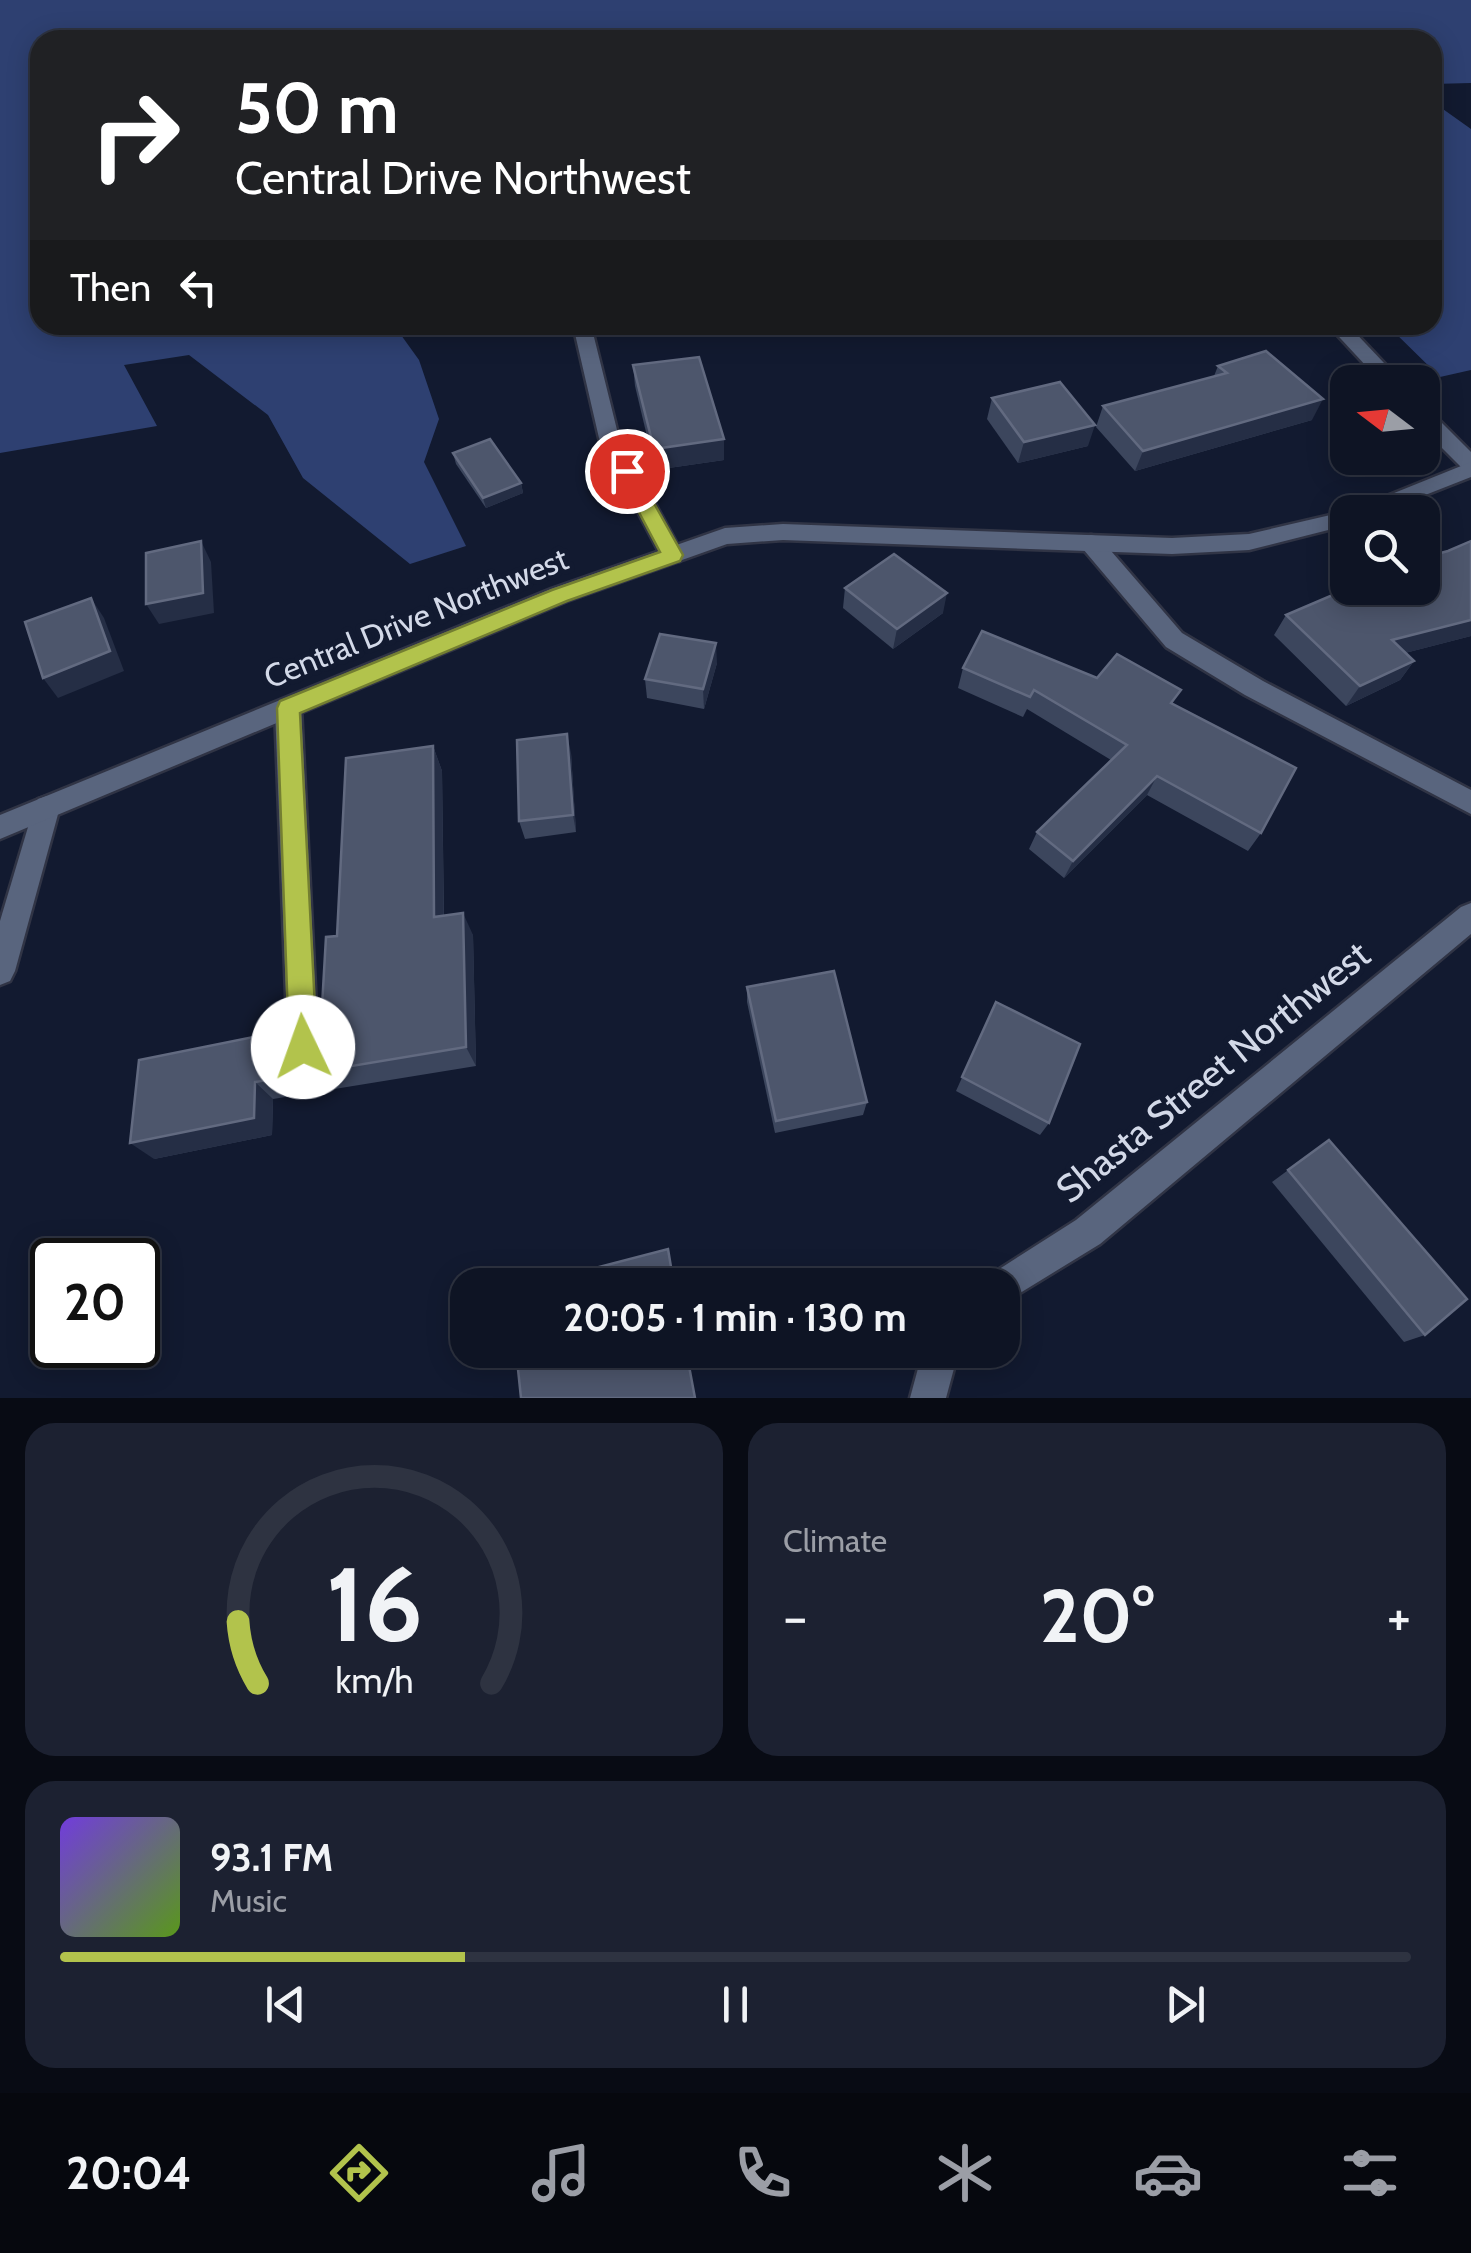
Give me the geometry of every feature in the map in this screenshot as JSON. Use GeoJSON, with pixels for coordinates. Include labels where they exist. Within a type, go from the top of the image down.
{"type":"FeatureCollection","features":[{"type":"Feature","properties":{"kind":"street"},"geometry":{"type":"LineString","coordinates":[[584,335],[609,438],[672,555]]}},
{"type":"Feature","properties":{"kind":"street"},"geometry":{"type":"LineString","coordinates":[[1347,335],[1376,365]]}},
{"type":"Feature","properties":{"kind":"street"},"geometry":{"type":"LineString","coordinates":[[1403,495],[1471,467],[1440,433]]}},
{"type":"Feature","properties":{"kind":"street","name":"Central Drive Northwest"},"geometry":{"type":"LineString","coordinates":[[0,827],[559,595],[725,536],[783,532],[1172,546],[1249,542],[1330,522]]}},
{"type":"Feature","properties":{"kind":"street"},"geometry":{"type":"LineString","coordinates":[[1090,544],[1174,640],[1254,688],[1471,803]]}},
{"type":"Feature","properties":{"kind":"street"},"geometry":{"type":"LineString","coordinates":[[288,708],[303,1047]]}},
{"type":"Feature","properties":{"kind":"street"},"geometry":{"type":"LineString","coordinates":[[0,971],[47,808]]}},
{"type":"Feature","properties":{"kind":"street","name":"Shasta Street Northwest"},"geometry":{"type":"LineString","coordinates":[[1020,1275],[1088,1232],[1471,916]]}},
{"type":"Feature","properties":{"kind":"street"},"geometry":{"type":"LineString","coordinates":[[928,1398],[936,1368]]}},
{"type":"Feature","properties":{"kind":"shaded area"},"geometry":{"type":"Polygon","coordinates":[[[0,0],[1471,0],[1471,83],[1442,84],[1442,30],[30,30],[30,335],[401,335],[419,360],[439,419],[424,462],[466,546],[410,564],[303,478],[268,415],[189,355],[124,365],[157,426],[0,453],[0,0]]]}},
{"type":"Feature","properties":{"kind":"shaded area"},"geometry":{"type":"Polygon","coordinates":[[[1442,108],[1471,129],[1471,370],[1440,377],[1440,365],[1428,365],[1397,335],[1442,335],[1442,108]]]}},
{"type":"Feature","properties":{"kind":"building"},"geometry":{"type":"Polygon","coordinates":[[[1266,351],[1323,399],[1143,451],[1103,406],[1227,373],[1218,366],[1266,351]]]}},
{"type":"Feature","properties":{"kind":"building"},"geometry":{"type":"Polygon","coordinates":[[[699,357],[724,439],[654,449],[633,365],[699,357]]]}},
{"type":"Feature","properties":{"kind":"building"},"geometry":{"type":"Polygon","coordinates":[[[1060,382],[1095,425],[1024,442],[992,398],[1060,382]]]}},
{"type":"Feature","properties":{"kind":"building"},"geometry":{"type":"Polygon","coordinates":[[[490,439],[521,483],[483,498],[453,453],[490,439]]]}},
{"type":"Feature","properties":{"kind":"building"},"geometry":{"type":"Polygon","coordinates":[[[201,541],[203,593],[146,604],[146,553],[201,541]]]}},
{"type":"Feature","properties":{"kind":"building"},"geometry":{"type":"Polygon","coordinates":[[[1471,541],[1471,620],[1392,640],[1414,661],[1360,686],[1286,615],[1330,596],[1330,605],[1440,605],[1440,553],[1471,541]]]}},
{"type":"Feature","properties":{"kind":"building"},"geometry":{"type":"Polygon","coordinates":[[[894,554],[947,593],[897,629],[845,588],[894,554]]]}},
{"type":"Feature","properties":{"kind":"building"},"geometry":{"type":"Polygon","coordinates":[[[91,598],[110,651],[43,678],[25,622],[91,598]]]}},
{"type":"Feature","properties":{"kind":"building"},"geometry":{"type":"Polygon","coordinates":[[[982,631],[1097,678],[1117,654],[1181,690],[1171,703],[1296,768],[1261,833],[1157,776],[1073,861],[1037,832],[1127,745],[1034,690],[1030,697],[963,668],[982,631]]]}},
{"type":"Feature","properties":{"kind":"building"},"geometry":{"type":"Polygon","coordinates":[[[660,634],[716,643],[703,689],[645,679],[660,634]]]}},
{"type":"Feature","properties":{"kind":"building"},"geometry":{"type":"Polygon","coordinates":[[[567,734],[573,815],[519,821],[517,740],[567,734]]]}},
{"type":"Feature","properties":{"kind":"building"},"geometry":{"type":"Polygon","coordinates":[[[433,746],[434,917],[463,913],[466,1047],[255,1082],[254,1118],[130,1143],[139,1060],[269,1034],[274,1043],[288,1047],[302,1040],[306,1027],[321,1024],[326,937],[337,936],[346,758],[433,746]]]}},
{"type":"Feature","properties":{"kind":"building"},"geometry":{"type":"Polygon","coordinates":[[[834,971],[867,1102],[776,1121],[747,987],[834,971]]]}},
{"type":"Feature","properties":{"kind":"building"},"geometry":{"type":"Polygon","coordinates":[[[996,1002],[1080,1044],[1049,1123],[962,1077],[996,1002]]]}},
{"type":"Feature","properties":{"kind":"building"},"geometry":{"type":"Polygon","coordinates":[[[1329,1140],[1467,1299],[1425,1335],[1288,1170],[1329,1140]]]}},
{"type":"Feature","properties":{"kind":"building"},"geometry":{"type":"Polygon","coordinates":[[[668,1249],[671,1268],[595,1268],[668,1249]]]}},
{"type":"Feature","properties":{"kind":"building"},"geometry":{"type":"Polygon","coordinates":[[[518,1368],[689,1368],[695,1398],[521,1398],[518,1368]]]}},
{"type":"Feature","properties":{"kind":"route"},"geometry":{"type":"LineString","coordinates":[[303,1047],[288,708],[559,595],[672,555],[627,471]]}}]}
